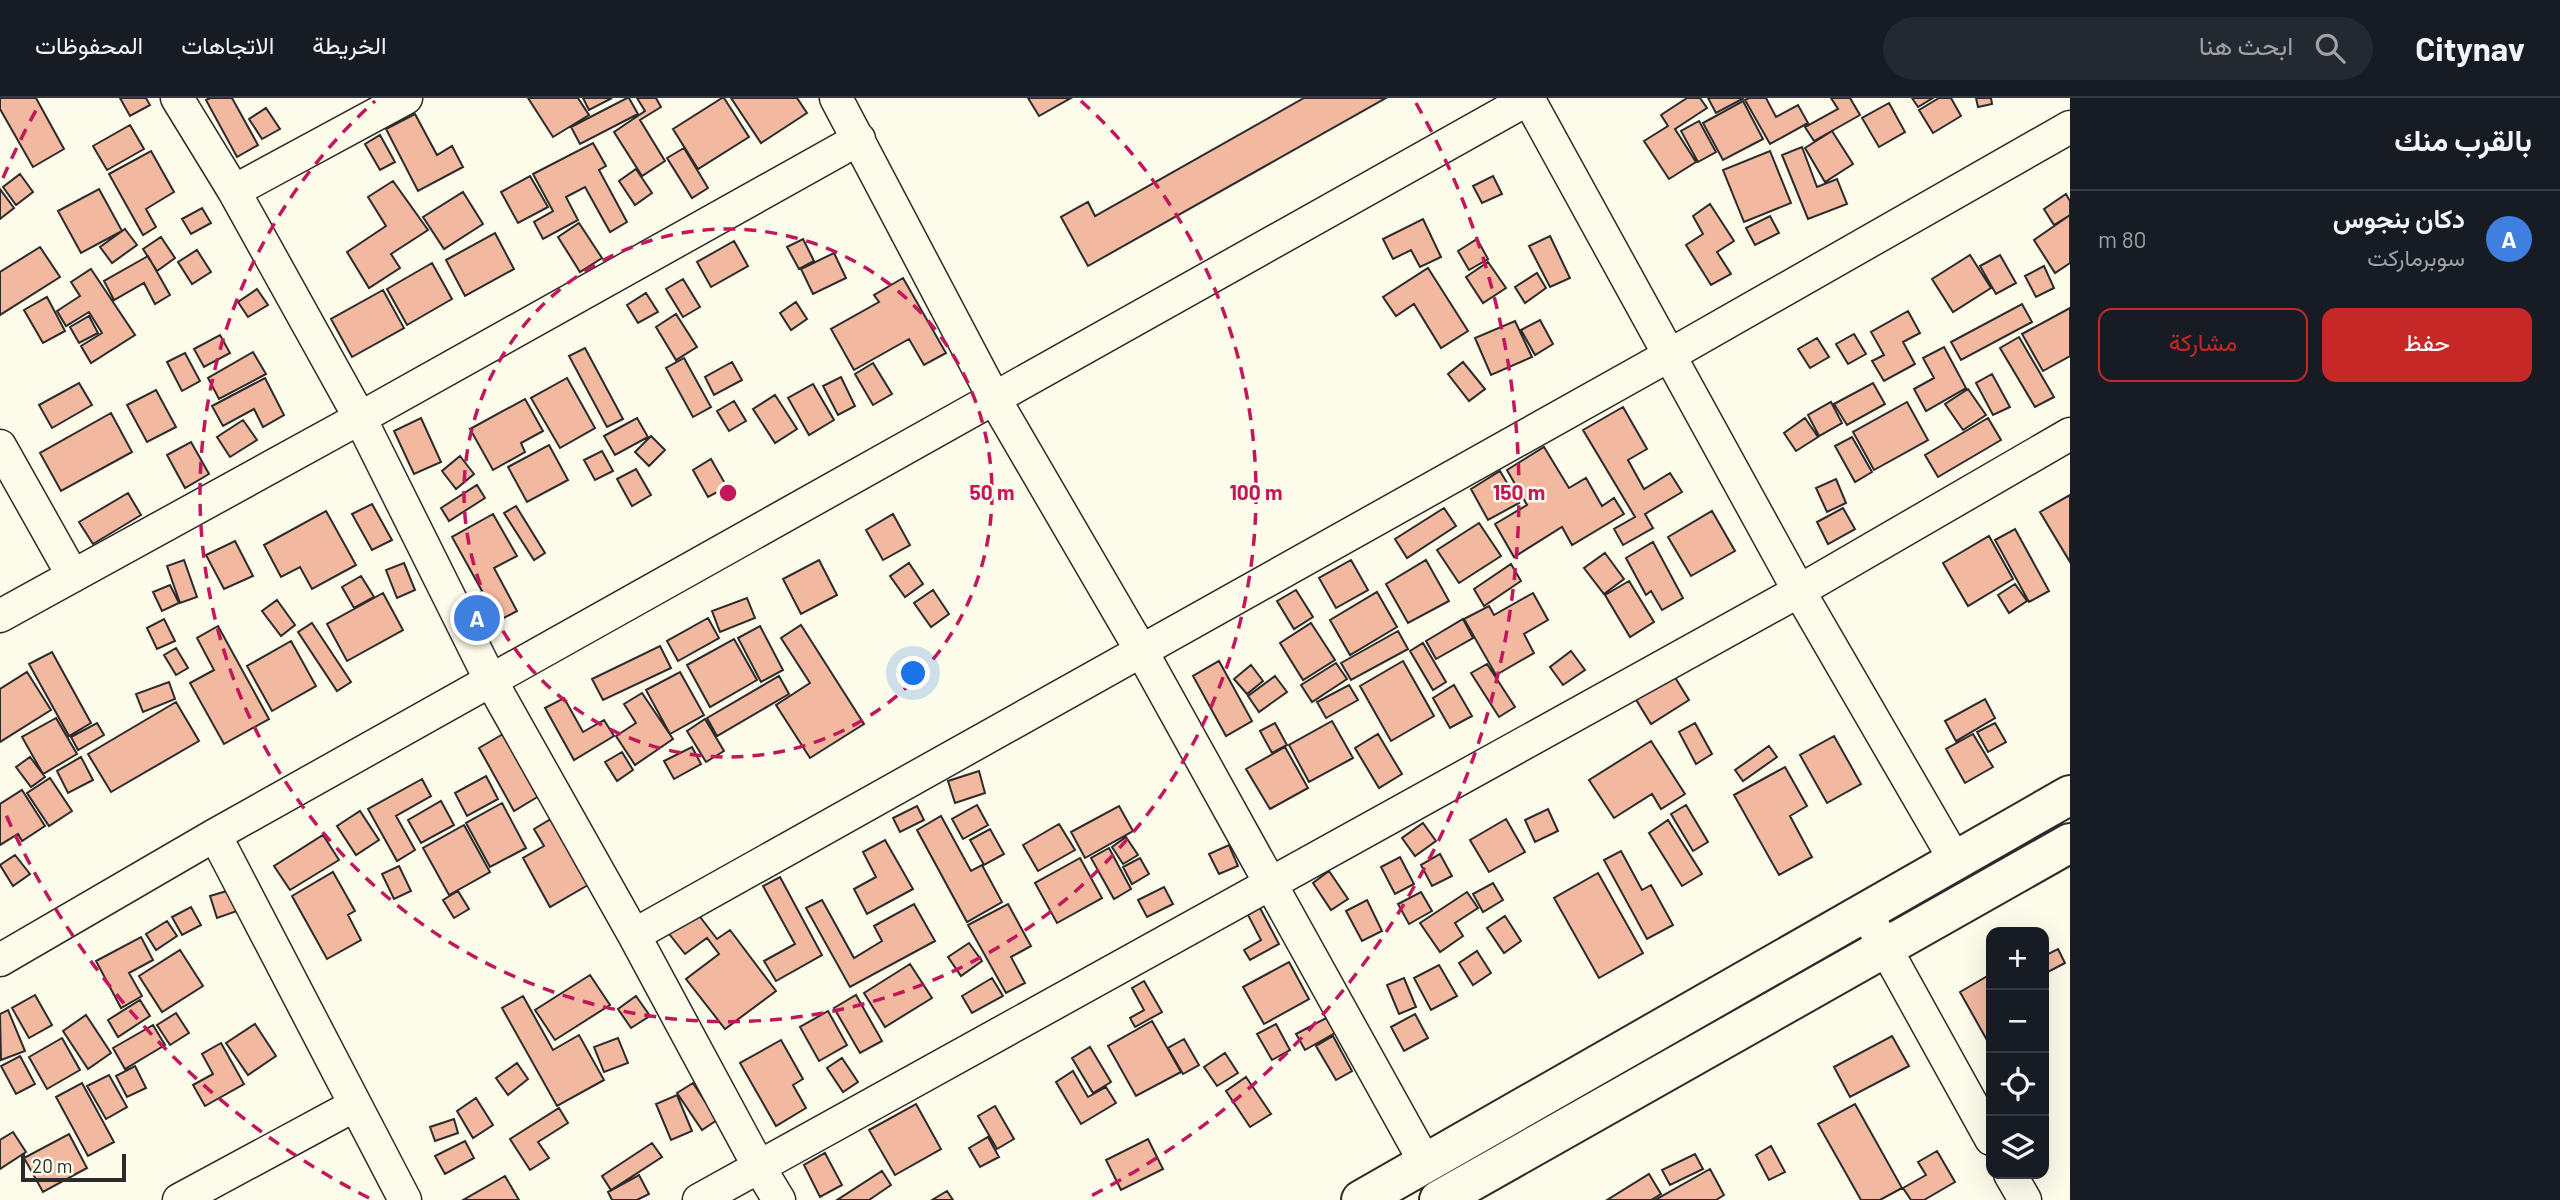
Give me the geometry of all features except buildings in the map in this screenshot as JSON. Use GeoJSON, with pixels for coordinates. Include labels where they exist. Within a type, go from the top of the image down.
{"type":"FeatureCollection","features":[{"type":"Feature","properties":{"kind":"main road"},"geometry":{"type":"LineString","coordinates":[[1361,1200],[2070,795]]}},
{"type":"Feature","properties":{"kind":"main road"},"geometry":{"type":"LineString","coordinates":[[1439,1200],[2070,843]]}},
{"type":"Feature","properties":{"kind":"street"},"geometry":{"type":"LineString","coordinates":[[177,98],[234,191],[360,418],[491,681],[779,1200]]}},
{"type":"Feature","properties":{"kind":"street"},"geometry":{"type":"LineString","coordinates":[[234,191],[406,98]]}},
{"type":"Feature","properties":{"kind":"street"},"geometry":{"type":"LineString","coordinates":[[836,98],[994,398],[1142,652],[1426,1164]]}},
{"type":"Feature","properties":{"kind":"street"},"geometry":{"type":"LineString","coordinates":[[0,960],[215,835],[1529,98],[1799,591],[1955,860]]}},
{"type":"Feature","properties":{"kind":"street"},"geometry":{"type":"LineString","coordinates":[[634,935],[1142,652],[2070,127]]}},
{"type":"Feature","properties":{"kind":"street"},"geometry":{"type":"LineString","coordinates":[[0,616],[859,139]]}},
{"type":"Feature","properties":{"kind":"street"},"geometry":{"type":"LineString","coordinates":[[699,1200],[1799,591],[2070,435]]}},
{"type":"Feature","properties":{"kind":"street"},"geometry":{"type":"LineString","coordinates":[[0,446],[73,576]]}},
{"type":"Feature","properties":{"kind":"street"},"geometry":{"type":"LineString","coordinates":[[215,835],[405,1200]]}},
{"type":"Feature","properties":{"kind":"street"},"geometry":{"type":"LineString","coordinates":[[1866,913],[1986,1130]]}},
{"type":"Feature","properties":{"kind":"street"},"geometry":{"type":"LineString","coordinates":[[179,1200],[355,1105]]}},
{"type":"Feature","properties":{"kind":"street"},"geometry":{"type":"LineString","coordinates":[[2013,1179],[2025,1200]]}},
{"type":"Feature","properties":{"kind":"place","name":"دكان بنجوس"},"geometry":{"type":"Point","coordinates":[477,618]}}]}
